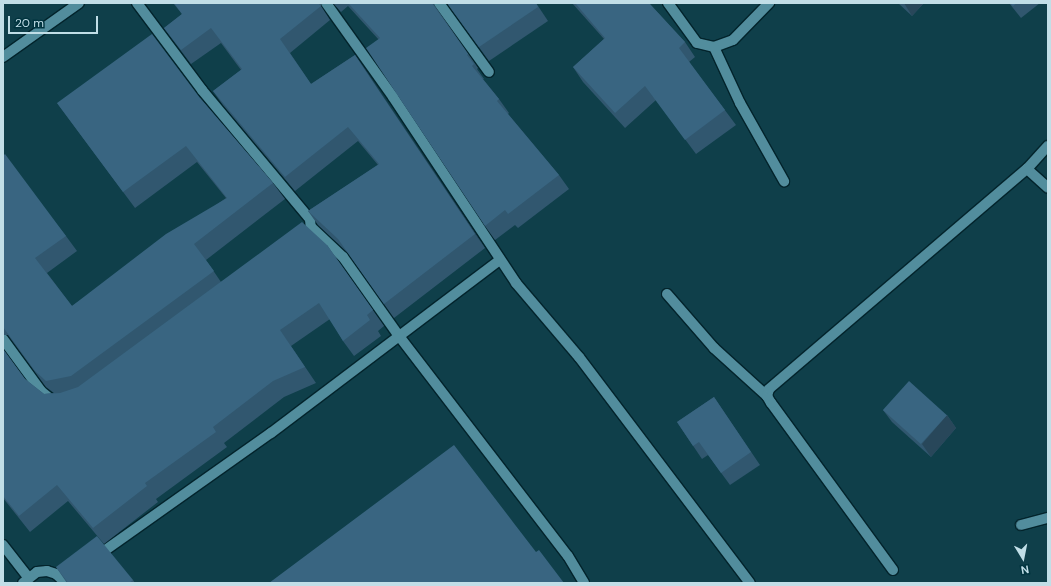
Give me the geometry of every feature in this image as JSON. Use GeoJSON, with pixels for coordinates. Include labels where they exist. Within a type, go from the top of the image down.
{"type":"FeatureCollection","features":[{"type":"Feature","properties":{"kind":"street"},"geometry":{"type":"LineString","coordinates":[[3,57],[79,3]]}},
{"type":"Feature","properties":{"kind":"street"},"geometry":{"type":"LineString","coordinates":[[137,3],[202,90],[310,219],[311,227],[307,235],[289,249]]}},
{"type":"Feature","properties":{"kind":"street"},"geometry":{"type":"LineString","coordinates":[[326,3],[393,96],[516,283],[579,357],[750,583]]}},
{"type":"Feature","properties":{"kind":"street"},"geometry":{"type":"LineString","coordinates":[[439,3],[489,72]]}},
{"type":"Feature","properties":{"kind":"street"},"geometry":{"type":"LineString","coordinates":[[668,3],[697,44],[714,47],[733,40],[770,3]]}},
{"type":"Feature","properties":{"kind":"street"},"geometry":{"type":"LineString","coordinates":[[714,47],[740,103],[784,181]]}},
{"type":"Feature","properties":{"kind":"street"},"geometry":{"type":"LineString","coordinates":[[768,396],[769,388],[1027,169],[1048,146]]}},
{"type":"Feature","properties":{"kind":"street"},"geometry":{"type":"LineString","coordinates":[[1027,169],[1048,188]]}},
{"type":"Feature","properties":{"kind":"street"},"geometry":{"type":"LineString","coordinates":[[311,227],[343,257],[399,336],[568,556],[584,583]]}},
{"type":"Feature","properties":{"kind":"street"},"geometry":{"type":"LineString","coordinates":[[90,562],[271,433],[500,260]]}},
{"type":"Feature","properties":{"kind":"street"},"geometry":{"type":"LineString","coordinates":[[667,294],[714,348],[741,375],[768,396],[892,570]]}},
{"type":"Feature","properties":{"kind":"street"},"geometry":{"type":"LineString","coordinates":[[3,339],[41,391],[55,403],[62,404]]}},
{"type":"Feature","properties":{"kind":"street"},"geometry":{"type":"LineString","coordinates":[[1021,525],[1048,518]]}},
{"type":"Feature","properties":{"kind":"street"},"geometry":{"type":"LineString","coordinates":[[3,545],[25,580],[37,572],[47,571],[67,579]]}},
{"type":"Feature","properties":{"kind":"building"},"geometry":{"type":"Polygon","coordinates":[[[174,3],[318,3],[321,6],[280,39],[311,84],[355,55],[475,234],[384,304],[338,239],[308,211],[379,164],[348,127],[285,177],[213,91],[242,69],[211,28],[181,50],[164,28],[182,14],[174,3]]]}},
{"type":"Feature","properties":{"kind":"building"},"geometry":{"type":"Polygon","coordinates":[[[348,3],[432,3],[468,54],[467,55],[474,64],[472,66],[499,99],[497,101],[559,175],[508,214],[505,210],[485,226],[366,48],[380,38],[348,3]]]}},
{"type":"Feature","properties":{"kind":"building"},"geometry":{"type":"Polygon","coordinates":[[[447,3],[536,3],[538,7],[479,47],[447,3]]]}},
{"type":"Feature","properties":{"kind":"building"},"geometry":{"type":"Polygon","coordinates":[[[575,3],[649,3],[685,42],[679,48],[725,110],[685,140],[645,86],[615,113],[573,67],[605,38],[575,3]]]}},
{"type":"Feature","properties":{"kind":"building"},"geometry":{"type":"Polygon","coordinates":[[[1010,3],[1017,3],[1013,6],[1010,3]]]}},
{"type":"Feature","properties":{"kind":"building"},"geometry":{"type":"Polygon","coordinates":[[[152,34],[200,98],[273,183],[194,244],[214,271],[71,376],[46,381],[35,371],[3,327],[3,156],[5,154],[66,236],[35,258],[72,306],[166,234],[227,198],[186,146],[123,192],[57,103],[152,34]]]}},
{"type":"Feature","properties":{"kind":"building"},"geometry":{"type":"Polygon","coordinates":[[[302,222],[327,245],[373,310],[367,315],[370,320],[343,341],[319,303],[280,330],[305,367],[273,381],[213,427],[216,432],[145,483],[147,486],[93,528],[57,485],[19,516],[3,496],[3,349],[25,379],[44,394],[60,393],[78,387],[302,222]]]}},
{"type":"Feature","properties":{"kind":"building"},"geometry":{"type":"Polygon","coordinates":[[[909,381],[947,415],[921,444],[883,410],[909,381]]]}},
{"type":"Feature","properties":{"kind":"building"},"geometry":{"type":"Polygon","coordinates":[[[714,397],[751,452],[721,473],[699,442],[693,446],[677,422],[714,397]]]}},
{"type":"Feature","properties":{"kind":"building"},"geometry":{"type":"Polygon","coordinates":[[[454,445],[536,552],[539,550],[564,583],[269,583],[454,445]]]}},
{"type":"Feature","properties":{"kind":"building"},"geometry":{"type":"Polygon","coordinates":[[[97,536],[133,580],[129,583],[68,583],[56,567],[97,536]]]}}]}
